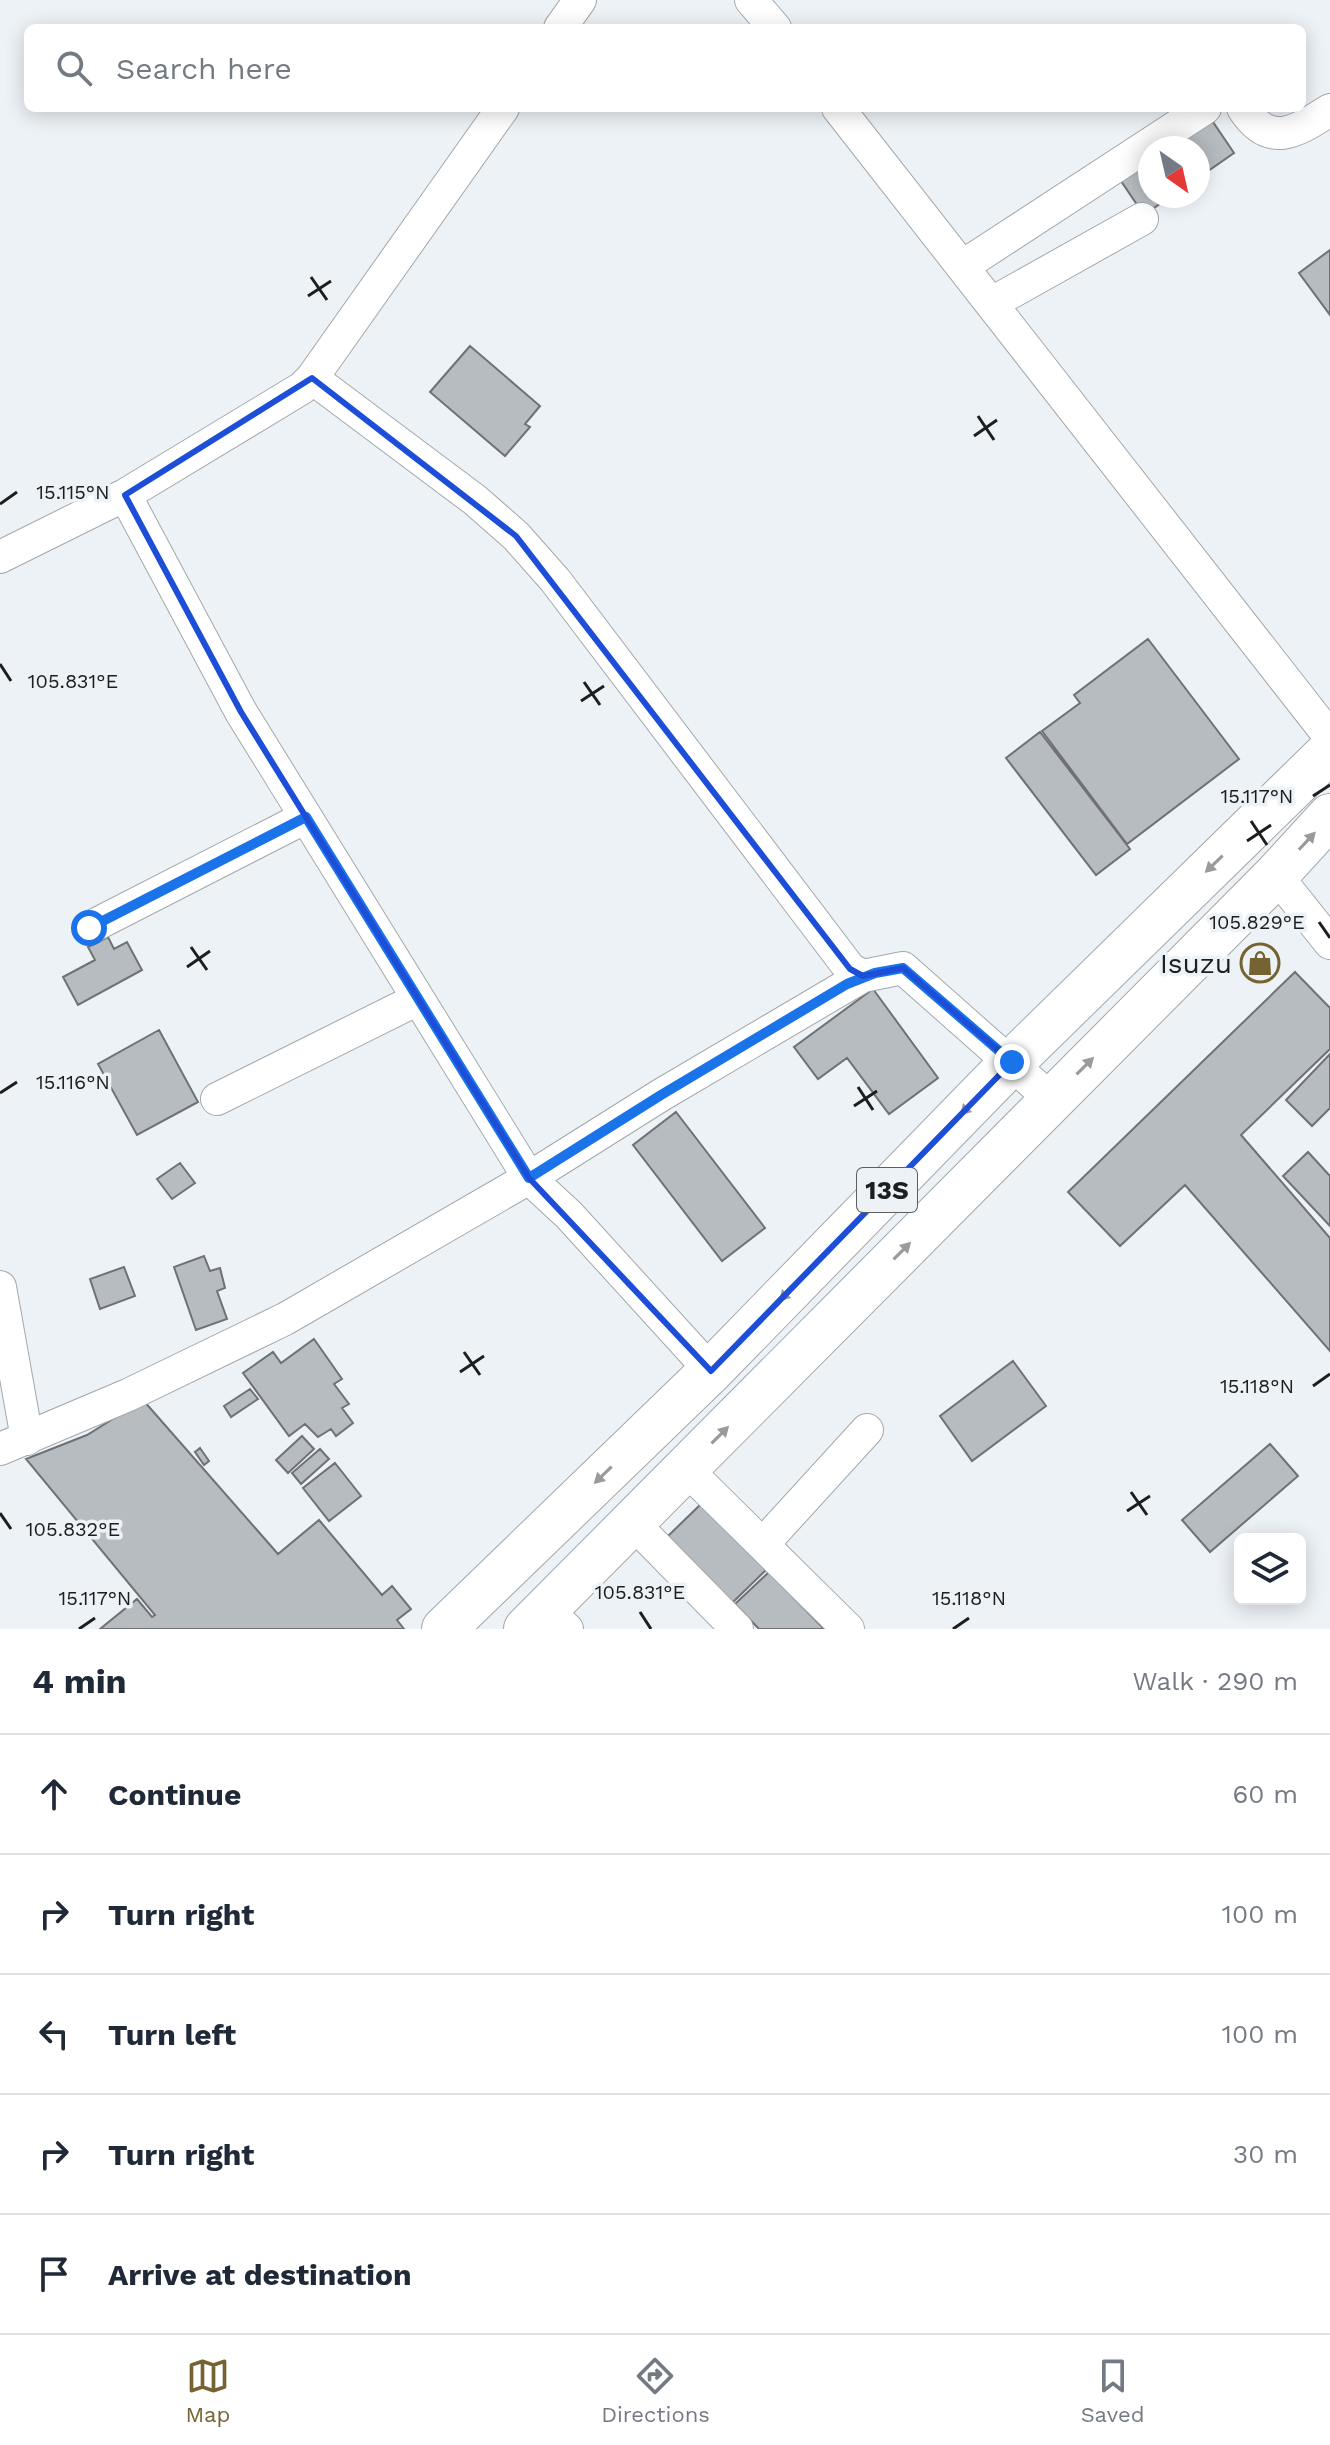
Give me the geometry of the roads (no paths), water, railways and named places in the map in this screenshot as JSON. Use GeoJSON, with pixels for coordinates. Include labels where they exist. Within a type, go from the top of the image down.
{"type":"FeatureCollection","features":[{"type":"Feature","properties":{"kind":"highway","name":"13S"},"geometry":{"type":"LineString","coordinates":[[444,1629],[711,1371],[1012,1062],[1330,751]]}},
{"type":"Feature","properties":{"kind":"highway","name":"13S"},"geometry":{"type":"LineString","coordinates":[[546,1622],[632,1522],[1276,875],[1330,816]]}},
{"type":"Feature","properties":{"kind":"street"},"geometry":{"type":"LineString","coordinates":[[563,24],[580,0]]}},
{"type":"Feature","properties":{"kind":"street"},"geometry":{"type":"LineString","coordinates":[[751,0],[772,24]]}},
{"type":"Feature","properties":{"kind":"street"},"geometry":{"type":"LineString","coordinates":[[1246,112],[1252,122],[1277,134],[1297,131],[1330,110]]}},
{"type":"Feature","properties":{"kind":"street"},"geometry":{"type":"LineString","coordinates":[[0,557],[125,495],[302,388],[500,112]]}},
{"type":"Feature","properties":{"kind":"street"},"geometry":{"type":"LineString","coordinates":[[841,112],[1330,737]]}},
{"type":"Feature","properties":{"kind":"street"},"geometry":{"type":"LineString","coordinates":[[963,266],[1199,112]]}},
{"type":"Feature","properties":{"kind":"street"},"geometry":{"type":"LineString","coordinates":[[992,303],[1142,219]]}},
{"type":"Feature","properties":{"kind":"street"},"geometry":{"type":"LineString","coordinates":[[312,378],[475,500],[516,536],[555,580],[850,969],[863,976]]}},
{"type":"Feature","properties":{"kind":"street"},"geometry":{"type":"LineString","coordinates":[[125,495],[241,712],[529,1178],[569,1215],[711,1371]]}},
{"type":"Feature","properties":{"kind":"street"},"geometry":{"type":"LineString","coordinates":[[89,928],[306,817]]}},
{"type":"Feature","properties":{"kind":"street"},"geometry":{"type":"LineString","coordinates":[[1276,875],[1330,943]]}},
{"type":"Feature","properties":{"kind":"street"},"geometry":{"type":"LineString","coordinates":[[0,1287],[13,1444],[128,1395],[285,1319],[529,1178],[661,1095],[863,976],[903,968],[1052,1100]]}},
{"type":"Feature","properties":{"kind":"street"},"geometry":{"type":"LineString","coordinates":[[217,1099],[418,999]]}},
{"type":"Feature","properties":{"kind":"street"},"geometry":{"type":"LineString","coordinates":[[763,1544],[867,1430]]}},
{"type":"Feature","properties":{"kind":"street"},"geometry":{"type":"LineString","coordinates":[[686,1469],[848,1629]]}},
{"type":"Feature","properties":{"kind":"street"},"geometry":{"type":"LineString","coordinates":[[632,1522],[737,1629]]}},
{"type":"Feature","properties":{"kind":"place","name":"Isuzu"},"geometry":{"type":"Point","coordinates":[1260,963]}}]}
